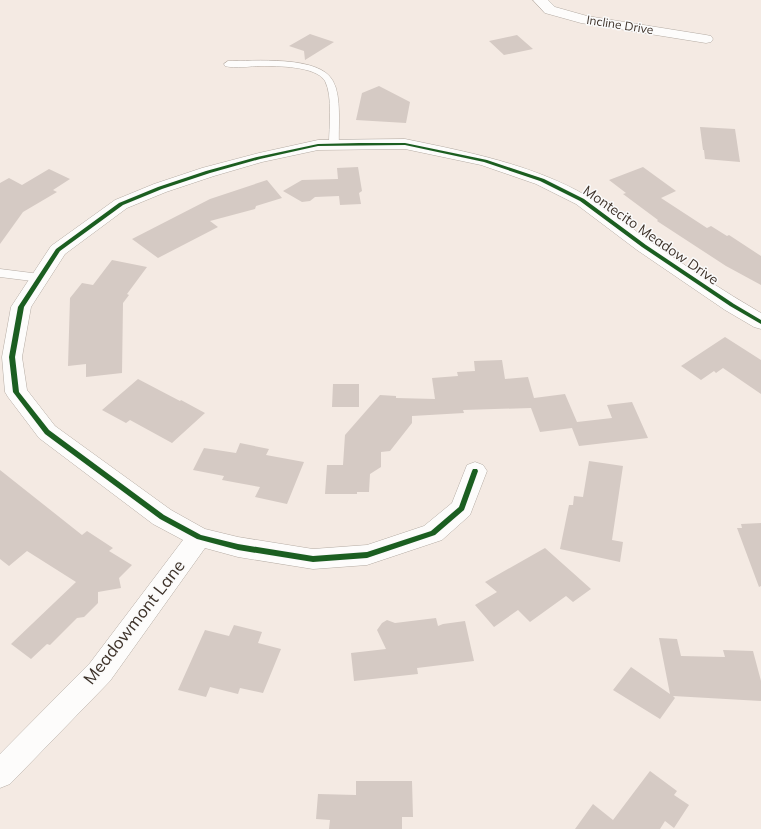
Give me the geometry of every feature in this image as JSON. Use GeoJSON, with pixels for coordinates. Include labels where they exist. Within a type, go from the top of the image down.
{"type":"FeatureCollection","features":[{"type":"Feature","properties":{"kind":"street","name":"Incline Drive"},"geometry":{"type":"LineString","coordinates":[[540,0],[550,10],[586,20],[706,39]]}},
{"type":"Feature","properties":{"kind":"street","name":"Montecito Meadow Drive"},"geometry":{"type":"LineString","coordinates":[[475,471],[462,508],[432,532],[367,555],[313,559],[238,547],[199,537],[162,517],[47,432],[16,392],[12,357],[21,307],[58,250],[121,204],[166,186],[237,164],[318,146],[405,144],[484,161],[542,180],[582,200],[644,246],[732,306],[761,322]]}},
{"type":"Feature","properties":{"kind":"street","name":"Meadowmont Lane"},"geometry":{"type":"LineString","coordinates":[[0,774],[100,672],[199,537]]}},
{"type":"Feature","properties":{"kind":"lane"},"geometry":{"type":"LineString","coordinates":[[228,64],[289,65],[311,68],[321,72],[329,79],[332,95],[334,145]]}},
{"type":"Feature","properties":{"kind":"lane"},"geometry":{"type":"LineString","coordinates":[[0,273],[40,278]]}},
{"type":"Feature","properties":{"kind":"building"},"geometry":{"type":"Polygon","coordinates":[[[310,34],[334,42],[305,60],[304,51],[289,46],[310,34]]]}},
{"type":"Feature","properties":{"kind":"building"},"geometry":{"type":"Polygon","coordinates":[[[517,35],[533,49],[504,55],[489,41],[517,35]]]}},
{"type":"Feature","properties":{"kind":"building"},"geometry":{"type":"Polygon","coordinates":[[[379,86],[410,102],[406,123],[356,120],[362,93],[379,86]]]}},
{"type":"Feature","properties":{"kind":"building"},"geometry":{"type":"Polygon","coordinates":[[[700,127],[735,129],[740,162],[705,159],[700,127]]]}},
{"type":"Feature","properties":{"kind":"building"},"geometry":{"type":"Polygon","coordinates":[[[358,167],[362,191],[359,193],[361,204],[340,205],[339,196],[315,197],[310,201],[302,202],[283,191],[302,180],[338,179],[337,168],[358,167]]]}},
{"type":"Feature","properties":{"kind":"building"},"geometry":{"type":"Polygon","coordinates":[[[643,167],[676,191],[661,198],[707,228],[711,226],[727,236],[729,235],[761,256],[761,285],[726,266],[657,221],[658,220],[623,194],[626,193],[609,180],[643,167]]]}},
{"type":"Feature","properties":{"kind":"building"},"geometry":{"type":"Polygon","coordinates":[[[49,169],[70,179],[53,190],[57,192],[23,212],[0,244],[0,183],[9,178],[22,185],[49,169]]]}},
{"type":"Feature","properties":{"kind":"building"},"geometry":{"type":"Polygon","coordinates":[[[267,180],[282,198],[256,206],[255,209],[210,221],[218,227],[158,258],[132,239],[210,199],[267,180]]]}},
{"type":"Feature","properties":{"kind":"building"},"geometry":{"type":"Polygon","coordinates":[[[112,260],[147,267],[127,294],[129,295],[123,303],[122,373],[86,377],[86,364],[68,366],[70,298],[82,283],[93,285],[112,260]]]}},
{"type":"Feature","properties":{"kind":"building"},"geometry":{"type":"Polygon","coordinates":[[[725,337],[761,360],[761,394],[723,368],[716,373],[714,371],[701,380],[681,366],[725,337]]]}},
{"type":"Feature","properties":{"kind":"building"},"geometry":{"type":"Polygon","coordinates":[[[502,360],[505,379],[528,377],[534,398],[565,394],[577,422],[612,418],[607,405],[632,402],[648,438],[579,446],[572,428],[540,432],[531,408],[463,410],[464,413],[412,416],[412,423],[390,451],[381,452],[381,467],[370,474],[369,492],[357,492],[357,494],[325,494],[327,465],[343,465],[345,435],[380,395],[396,396],[396,398],[435,399],[432,378],[458,376],[457,372],[475,371],[474,361],[502,360]]]}},
{"type":"Feature","properties":{"kind":"building"},"geometry":{"type":"Polygon","coordinates":[[[138,379],[205,413],[172,443],[130,420],[126,423],[102,410],[138,379]]]}},
{"type":"Feature","properties":{"kind":"building"},"geometry":{"type":"Polygon","coordinates":[[[333,384],[359,384],[359,407],[332,407],[333,384]]]}},
{"type":"Feature","properties":{"kind":"building"},"geometry":{"type":"Polygon","coordinates":[[[240,443],[269,449],[266,455],[304,462],[287,504],[255,497],[260,487],[222,480],[224,476],[193,470],[204,448],[236,453],[240,443]]]}},
{"type":"Feature","properties":{"kind":"building"},"geometry":{"type":"Polygon","coordinates":[[[589,461],[623,466],[612,540],[623,542],[620,562],[560,549],[569,505],[573,505],[574,496],[583,497],[589,461]]]}},
{"type":"Feature","properties":{"kind":"building"},"geometry":{"type":"Polygon","coordinates":[[[0,470],[82,535],[87,531],[113,548],[109,551],[132,565],[119,578],[121,588],[98,592],[98,603],[84,617],[77,618],[50,645],[47,644],[31,659],[11,644],[76,582],[27,551],[9,566],[0,559],[0,470]]]}},
{"type":"Feature","properties":{"kind":"building"},"geometry":{"type":"Polygon","coordinates":[[[761,523],[761,586],[759,587],[737,528],[742,528],[741,524],[761,523]]]}},
{"type":"Feature","properties":{"kind":"building"},"geometry":{"type":"Polygon","coordinates":[[[545,548],[591,589],[573,602],[566,596],[530,622],[518,610],[494,627],[475,605],[497,592],[485,582],[545,548]]]}},
{"type":"Feature","properties":{"kind":"building"},"geometry":{"type":"Polygon","coordinates":[[[436,618],[438,626],[465,621],[474,661],[417,668],[418,674],[354,681],[351,653],[386,649],[377,630],[382,623],[387,620],[395,623],[436,618]]]}},
{"type":"Feature","properties":{"kind":"building"},"geometry":{"type":"Polygon","coordinates":[[[234,625],[262,632],[258,643],[281,649],[263,693],[240,688],[238,694],[210,687],[206,697],[178,690],[205,630],[229,636],[234,625]]]}},
{"type":"Feature","properties":{"kind":"building"},"geometry":{"type":"Polygon","coordinates":[[[659,638],[677,639],[681,656],[725,657],[723,650],[753,651],[761,681],[761,701],[673,696],[675,698],[660,719],[613,690],[631,667],[670,694],[659,638]]]}},
{"type":"Feature","properties":{"kind":"building"},"geometry":{"type":"Polygon","coordinates":[[[650,771],[677,791],[674,795],[689,805],[674,828],[665,821],[660,829],[575,829],[593,804],[613,820],[650,771]]]}},
{"type":"Feature","properties":{"kind":"building"},"geometry":{"type":"Polygon","coordinates":[[[356,781],[412,781],[413,817],[402,817],[402,829],[329,829],[330,820],[316,819],[318,794],[356,795],[356,781]]]}},
{"type":"Feature","properties":{"kind":"cycle path"},"geometry":{"type":"LineString","coordinates":[[475,471],[462,508],[433,533],[367,555],[313,559],[238,547],[199,537],[162,517],[47,432],[16,392],[12,357],[21,307],[58,250],[121,204],[160,188],[208,172],[259,158],[318,145],[405,144],[485,161],[542,180],[582,200],[644,246],[732,305],[761,322]]}}]}
